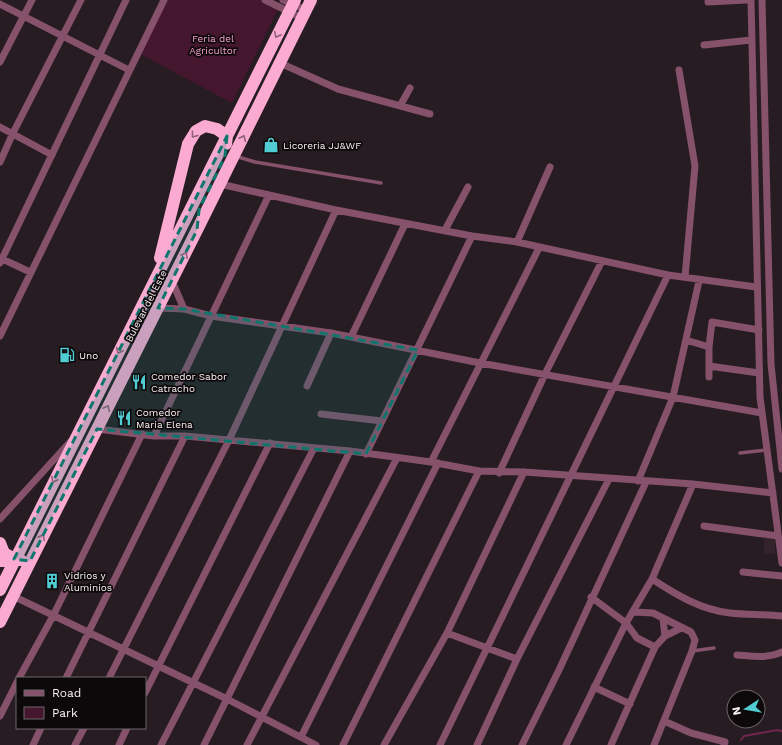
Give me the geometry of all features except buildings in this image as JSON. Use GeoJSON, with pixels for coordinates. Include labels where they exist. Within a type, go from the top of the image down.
{"type":"FeatureCollection","features":[{"type":"Feature","properties":{"kind":"highway","name":"Bulevar del Este"},"geometry":{"type":"LineString","coordinates":[[2,586],[14,559],[227,136],[290,4]]}},
{"type":"Feature","properties":{"kind":"highway","name":"Bulevar del Este"},"geometry":{"type":"LineString","coordinates":[[0,622],[172,281],[306,10]]}},
{"type":"Feature","properties":{"kind":"highway"},"geometry":{"type":"LineString","coordinates":[[155,281],[188,144],[196,131],[205,126],[217,129],[227,136],[225,156],[199,210],[197,230]]}},
{"type":"Feature","properties":{"kind":"highway"},"geometry":{"type":"LineString","coordinates":[[0,543],[4,553],[14,559]]}},
{"type":"Feature","properties":{"kind":"highway"},"geometry":{"type":"LineString","coordinates":[[0,561],[14,559],[30,561]]}},
{"type":"Feature","properties":{"kind":"highway"},"geometry":{"type":"LineString","coordinates":[[0,569],[2,586]]}},
{"type":"Feature","properties":{"kind":"street"},"geometry":{"type":"LineString","coordinates":[[0,62],[32,0]]}},
{"type":"Feature","properties":{"kind":"street"},"geometry":{"type":"LineString","coordinates":[[0,162],[62,35],[81,0]]}},
{"type":"Feature","properties":{"kind":"street"},"geometry":{"type":"LineString","coordinates":[[30,272],[1,260],[126,0]]}},
{"type":"Feature","properties":{"kind":"street"},"geometry":{"type":"LineString","coordinates":[[0,336],[164,0]]}},
{"type":"Feature","properties":{"kind":"street"},"geometry":{"type":"LineString","coordinates":[[265,0],[290,4],[306,10]]}},
{"type":"Feature","properties":{"kind":"street"},"geometry":{"type":"LineString","coordinates":[[708,2],[746,0]]}},
{"type":"Feature","properties":{"kind":"street"},"geometry":{"type":"LineString","coordinates":[[751,0],[759,373],[766,450],[782,563]]}},
{"type":"Feature","properties":{"kind":"street"},"geometry":{"type":"LineString","coordinates":[[762,0],[772,391],[782,470]]}},
{"type":"Feature","properties":{"kind":"street"},"geometry":{"type":"LineString","coordinates":[[0,4],[129,70]]}},
{"type":"Feature","properties":{"kind":"street"},"geometry":{"type":"LineString","coordinates":[[704,45],[751,40]]}},
{"type":"Feature","properties":{"kind":"street"},"geometry":{"type":"LineString","coordinates":[[280,63],[338,89],[430,114]]}},
{"type":"Feature","properties":{"kind":"street"},"geometry":{"type":"LineString","coordinates":[[679,70],[695,166],[685,277]]}},
{"type":"Feature","properties":{"kind":"street"},"geometry":{"type":"LineString","coordinates":[[400,106],[410,88]]}},
{"type":"Feature","properties":{"kind":"street"},"geometry":{"type":"LineString","coordinates":[[0,127],[52,155]]}},
{"type":"Feature","properties":{"kind":"street"},"geometry":{"type":"LineString","coordinates":[[516,242],[550,167]]}},
{"type":"Feature","properties":{"kind":"street"},"geometry":{"type":"LineString","coordinates":[[220,184],[405,224],[516,242],[699,281],[756,287]]}},
{"type":"Feature","properties":{"kind":"street"},"geometry":{"type":"LineString","coordinates":[[445,230],[468,188]]}},
{"type":"Feature","properties":{"kind":"street"},"geometry":{"type":"LineString","coordinates":[[154,436],[269,195]]}},
{"type":"Feature","properties":{"kind":"street"},"geometry":{"type":"LineString","coordinates":[[110,677],[229,440],[336,210]]}},
{"type":"Feature","properties":{"kind":"street"},"geometry":{"type":"LineString","coordinates":[[350,337],[405,224]]}},
{"type":"Feature","properties":{"kind":"street"},"geometry":{"type":"LineString","coordinates":[[366,454],[418,350],[472,236]]}},
{"type":"Feature","properties":{"kind":"street"},"geometry":{"type":"LineString","coordinates":[[301,737],[435,462],[480,363],[539,248]]}},
{"type":"Feature","properties":{"kind":"street"},"geometry":{"type":"LineString","coordinates":[[499,473],[545,374],[602,261]]}},
{"type":"Feature","properties":{"kind":"street"},"geometry":{"type":"LineString","coordinates":[[440,745],[486,646],[668,275]]}},
{"type":"Feature","properties":{"kind":"street"},"geometry":{"type":"LineString","coordinates":[[172,281],[184,309]]}},
{"type":"Feature","properties":{"kind":"street"},"geometry":{"type":"LineString","coordinates":[[638,481],[673,397],[699,281]]}},
{"type":"Feature","properties":{"kind":"street"},"geometry":{"type":"LineString","coordinates":[[158,308],[184,309],[212,316],[350,337],[480,363],[762,413]]}},
{"type":"Feature","properties":{"kind":"street"},"geometry":{"type":"LineString","coordinates":[[709,377],[712,322],[759,330]]}},
{"type":"Feature","properties":{"kind":"street"},"geometry":{"type":"LineString","coordinates":[[307,386],[331,334]]}},
{"type":"Feature","properties":{"kind":"street"},"geometry":{"type":"LineString","coordinates":[[686,340],[710,347]]}},
{"type":"Feature","properties":{"kind":"street"},"geometry":{"type":"LineString","coordinates":[[709,366],[759,373]]}},
{"type":"Feature","properties":{"kind":"street"},"geometry":{"type":"LineString","coordinates":[[321,414],[382,421]]}},
{"type":"Feature","properties":{"kind":"street"},"geometry":{"type":"LineString","coordinates":[[97,429],[154,436],[185,436],[350,451],[435,462],[479,471],[499,473],[524,472],[646,482],[693,484],[773,493]]}},
{"type":"Feature","properties":{"kind":"street"},"geometry":{"type":"LineString","coordinates":[[2,514],[78,433]]}},
{"type":"Feature","properties":{"kind":"street"},"geometry":{"type":"LineString","coordinates":[[20,677],[53,616],[142,434]]}},
{"type":"Feature","properties":{"kind":"street"},"geometry":{"type":"LineString","coordinates":[[66,677],[185,436]]}},
{"type":"Feature","properties":{"kind":"street"},"geometry":{"type":"LineString","coordinates":[[146,691],[270,443]]}},
{"type":"Feature","properties":{"kind":"street"},"geometry":{"type":"LineString","coordinates":[[161,745],[314,448]]}},
{"type":"Feature","properties":{"kind":"street"},"geometry":{"type":"LineString","coordinates":[[204,745],[350,451]]}},
{"type":"Feature","properties":{"kind":"street"},"geometry":{"type":"LineString","coordinates":[[248,745],[397,458]]}},
{"type":"Feature","properties":{"kind":"street"},"geometry":{"type":"LineString","coordinates":[[344,745],[479,471]]}},
{"type":"Feature","properties":{"kind":"street"},"geometry":{"type":"LineString","coordinates":[[384,745],[447,632],[524,472]]}},
{"type":"Feature","properties":{"kind":"street"},"geometry":{"type":"LineString","coordinates":[[477,745],[518,659],[609,479]]}},
{"type":"Feature","properties":{"kind":"street"},"geometry":{"type":"LineString","coordinates":[[522,745],[559,670],[646,482]]}},
{"type":"Feature","properties":{"kind":"street"},"geometry":{"type":"LineString","coordinates":[[566,745],[626,623],[634,612],[652,579],[693,484]]}},
{"type":"Feature","properties":{"kind":"street"},"geometry":{"type":"LineString","coordinates":[[704,526],[778,536]]}},
{"type":"Feature","properties":{"kind":"street"},"geometry":{"type":"LineString","coordinates":[[743,572],[782,576]]}},
{"type":"Feature","properties":{"kind":"street"},"geometry":{"type":"LineString","coordinates":[[652,579],[678,597],[729,613],[782,616]]}},
{"type":"Feature","properties":{"kind":"street"},"geometry":{"type":"LineString","coordinates":[[13,596],[88,634],[124,649],[227,699],[316,745]]}},
{"type":"Feature","properties":{"kind":"street"},"geometry":{"type":"LineString","coordinates":[[592,597],[626,623],[637,638],[655,647]]}},
{"type":"Feature","properties":{"kind":"street"},"geometry":{"type":"LineString","coordinates":[[634,612],[653,613],[691,632],[695,640],[692,651],[654,745]]}},
{"type":"Feature","properties":{"kind":"street"},"geometry":{"type":"LineString","coordinates":[[663,619],[665,636]]}},
{"type":"Feature","properties":{"kind":"street"},"geometry":{"type":"LineString","coordinates":[[611,745],[655,647],[665,636],[681,628]]}},
{"type":"Feature","properties":{"kind":"street"},"geometry":{"type":"LineString","coordinates":[[447,632],[518,659]]}},
{"type":"Feature","properties":{"kind":"street"},"geometry":{"type":"LineString","coordinates":[[737,654],[764,657],[776,655],[782,652]]}},
{"type":"Feature","properties":{"kind":"street"},"geometry":{"type":"LineString","coordinates":[[0,716],[16,684]]}},
{"type":"Feature","properties":{"kind":"street"},"geometry":{"type":"LineString","coordinates":[[594,687],[630,704]]}},
{"type":"Feature","properties":{"kind":"street"},"geometry":{"type":"LineString","coordinates":[[664,721],[691,733],[725,742],[724,745]]}},
{"type":"Feature","properties":{"kind":"street"},"geometry":{"type":"LineString","coordinates":[[33,745],[41,729]]}},
{"type":"Feature","properties":{"kind":"street"},"geometry":{"type":"LineString","coordinates":[[75,745],[83,729]]}},
{"type":"Feature","properties":{"kind":"street"},"geometry":{"type":"LineString","coordinates":[[119,745],[127,729]]}},
{"type":"Feature","properties":{"kind":"lane"},"geometry":{"type":"LineString","coordinates":[[234,156],[255,162],[382,183]]}},
{"type":"Feature","properties":{"kind":"lane"},"geometry":{"type":"LineString","coordinates":[[740,453],[766,450]]}},
{"type":"Feature","properties":{"kind":"lane"},"geometry":{"type":"LineString","coordinates":[[692,651],[714,648]]}},
{"type":"Feature","properties":{"kind":"highlighted area"},"geometry":{"type":"Polygon","coordinates":[[[227,136],[225,156],[199,210],[197,230],[158,308],[184,309],[418,350],[366,454],[97,429],[30,561],[14,559],[155,281],[227,136]]]}},
{"type":"Feature","properties":{"kind":"shaded area"},"geometry":{"type":"Polygon","coordinates":[[[764,538],[775,538],[775,554],[764,554],[764,538]]]}},
{"type":"Feature","properties":{"kind":"green space","name":"Feria del Agricultor"},"geometry":{"type":"Polygon","coordinates":[[[167,0],[260,0],[278,9],[232,103],[140,54],[167,0]]]}},
{"type":"Feature","properties":{"kind":"waterway"},"geometry":{"type":"LineString","coordinates":[[741,740],[744,736],[777,730],[782,731]]}},
{"type":"Feature","properties":{"kind":"place","name":"Licoreria JJ&WF"},"geometry":{"type":"Point","coordinates":[271,145]}},
{"type":"Feature","properties":{"kind":"place","name":"Uno"},"geometry":{"type":"Point","coordinates":[67,355]}},
{"type":"Feature","properties":{"kind":"place","name":"Comedor Sabor Catracho"},"geometry":{"type":"Point","coordinates":[139,382]}},
{"type":"Feature","properties":{"kind":"place","name":"Comedor Maria Elena"},"geometry":{"type":"Point","coordinates":[124,418]}},
{"type":"Feature","properties":{"kind":"place","name":"Vidrios y Aluminios"},"geometry":{"type":"Point","coordinates":[52,581]}}]}
